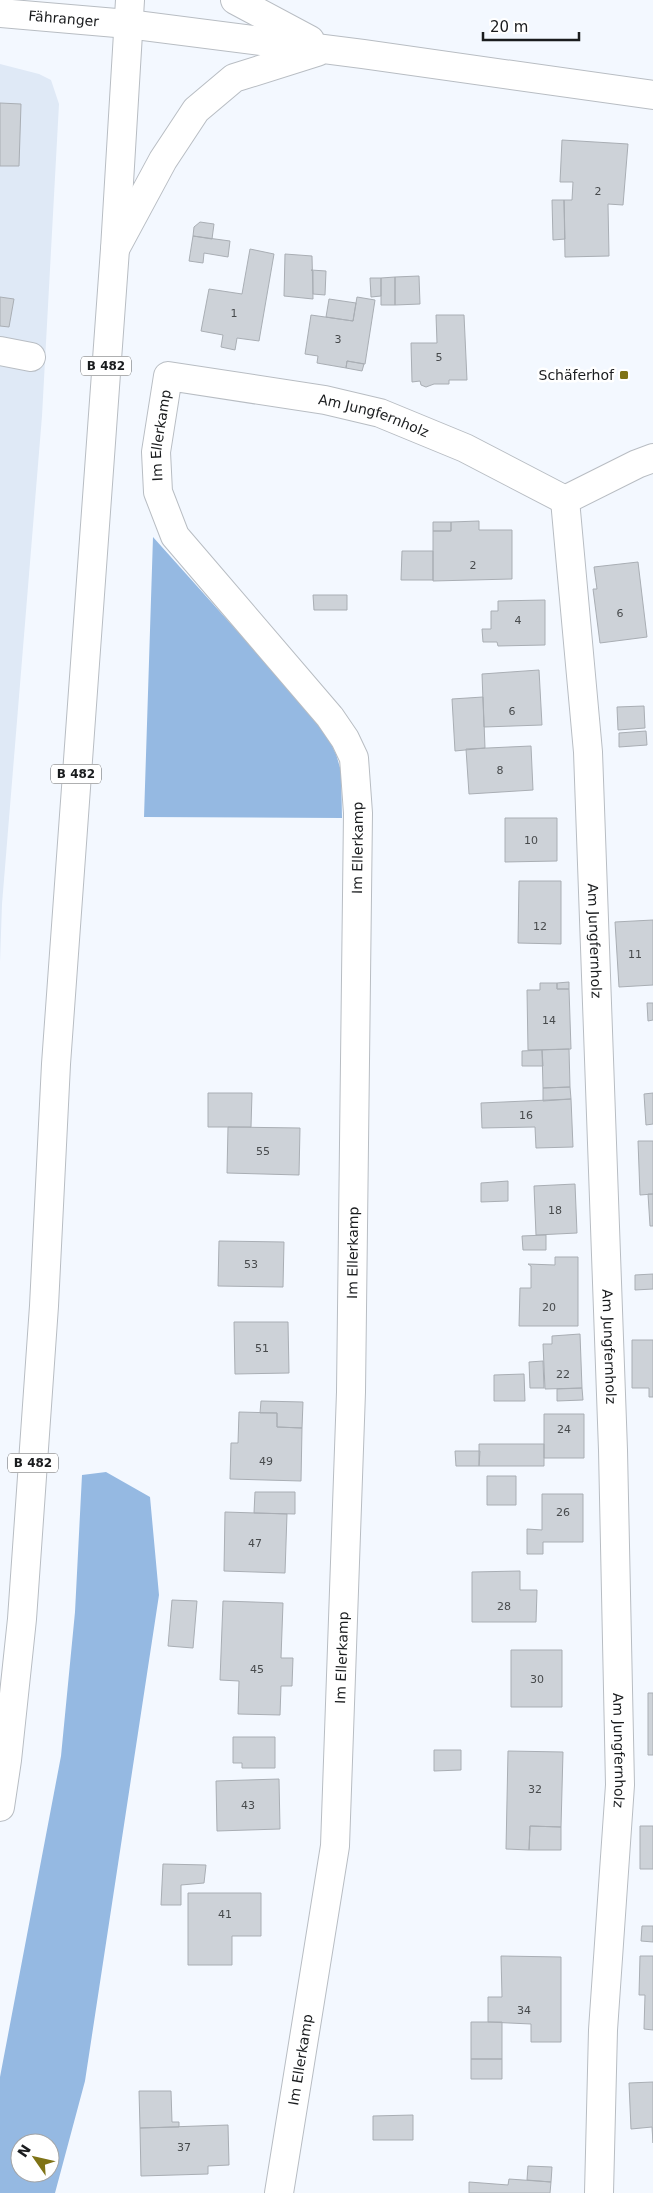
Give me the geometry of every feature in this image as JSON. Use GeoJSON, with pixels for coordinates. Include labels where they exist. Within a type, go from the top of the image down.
{"type":"FeatureCollection","features":[{"type":"Feature","properties":{"kind":"street"},"geometry":{"type":"LineString","coordinates":[[235,0],[326,49]]}},
{"type":"Feature","properties":{"kind":"street","name":"Fähranger"},"geometry":{"type":"LineString","coordinates":[[0,13],[129,12],[326,49],[653,95]]}},
{"type":"Feature","properties":{"kind":"street","name":"B 482"},"geometry":{"type":"LineString","coordinates":[[0,1807],[8,1760],[23,1600],[44,1306],[56,1064],[115,249],[129,12]]}},
{"type":"Feature","properties":{"kind":"street"},"geometry":{"type":"LineString","coordinates":[[115,249],[163,160],[196,110],[234,78],[326,49]]}},
{"type":"Feature","properties":{"kind":"street"},"geometry":{"type":"LineString","coordinates":[[0,351],[32,357]]}},
{"type":"Feature","properties":{"kind":"street","name":"Am Jungfernholz"},"geometry":{"type":"LineString","coordinates":[[168,376],[325,400],[380,413],[465,448],[565,500],[588,752],[613,1450],[620,1765],[603,2030],[599,2193]]}},
{"type":"Feature","properties":{"kind":"street","name":"Im Ellerkamp"},"geometry":{"type":"LineString","coordinates":[[168,376],[156,452],[158,492],[176,536],[330,717],[345,739],[354,758],[358,813],[351,1392],[335,1846],[279,2193]]}},
{"type":"Feature","properties":{"kind":"street"},"geometry":{"type":"LineString","coordinates":[[565,500],[653,458]]}},
{"type":"Feature","properties":{"kind":"shaded area"},"geometry":{"type":"Polygon","coordinates":[[[0,64],[39,74],[51,80],[59,104],[42,416],[2,904],[0,962],[0,64]]]}},
{"type":"Feature","properties":{"kind":"shaded area"},"geometry":{"type":"Polygon","coordinates":[[[153,537],[323,727],[336,754],[341,771],[342,818],[144,817],[153,537]]]}},
{"type":"Feature","properties":{"kind":"shaded area"},"geometry":{"type":"Polygon","coordinates":[[[106,1472],[150,1497],[159,1595],[85,2081],[60,2174],[60,2133],[10,2133],[10,2183],[58,2183],[55,2193],[0,2193],[0,2077],[61,1756],[75,1612],[82,1475],[106,1472]]]}},
{"type":"Feature","properties":{"kind":"building"},"geometry":{"type":"Polygon","coordinates":[[[0,103],[21,104],[19,166],[0,166],[0,103]]]}},
{"type":"Feature","properties":{"kind":"building"},"geometry":{"type":"Polygon","coordinates":[[[562,140],[628,144],[623,205],[608,204],[609,256],[565,257],[564,200],[572,200],[573,182],[560,182],[562,140]]]}},
{"type":"Feature","properties":{"kind":"building"},"geometry":{"type":"Polygon","coordinates":[[[552,200],[564,200],[565,239],[553,240],[552,200]]]}},
{"type":"Feature","properties":{"kind":"building"},"geometry":{"type":"Polygon","coordinates":[[[200,222],[214,224],[212,239],[193,236],[194,227],[200,222]]]}},
{"type":"Feature","properties":{"kind":"building"},"geometry":{"type":"Polygon","coordinates":[[[193,236],[230,241],[228,257],[204,253],[203,263],[189,261],[193,236]]]}},
{"type":"Feature","properties":{"kind":"building"},"geometry":{"type":"Polygon","coordinates":[[[250,249],[274,254],[259,341],[237,338],[235,350],[221,347],[223,335],[201,331],[209,289],[242,294],[250,249]]]}},
{"type":"Feature","properties":{"kind":"building"},"geometry":{"type":"Polygon","coordinates":[[[285,254],[312,256],[313,299],[284,296],[285,254]]]}},
{"type":"Feature","properties":{"kind":"building"},"geometry":{"type":"Polygon","coordinates":[[[311,270],[326,271],[325,295],[313,294],[313,271],[311,270]]]}},
{"type":"Feature","properties":{"kind":"building"},"geometry":{"type":"Polygon","coordinates":[[[419,276],[420,304],[395,305],[395,277],[419,276]]]}},
{"type":"Feature","properties":{"kind":"building"},"geometry":{"type":"Polygon","coordinates":[[[395,277],[395,305],[381,305],[381,278],[395,277]]]}},
{"type":"Feature","properties":{"kind":"building"},"geometry":{"type":"Polygon","coordinates":[[[370,278],[381,278],[381,296],[371,297],[370,278]]]}},
{"type":"Feature","properties":{"kind":"building"},"geometry":{"type":"Polygon","coordinates":[[[0,297],[14,299],[9,327],[0,326],[0,297]]]}},
{"type":"Feature","properties":{"kind":"building"},"geometry":{"type":"Polygon","coordinates":[[[357,297],[375,300],[365,364],[347,361],[346,368],[317,363],[318,356],[305,354],[311,315],[353,321],[357,297]]]}},
{"type":"Feature","properties":{"kind":"building"},"geometry":{"type":"Polygon","coordinates":[[[329,299],[356,303],[353,321],[326,317],[329,299]]]}},
{"type":"Feature","properties":{"kind":"building"},"geometry":{"type":"Polygon","coordinates":[[[436,315],[464,315],[467,380],[449,380],[449,384],[434,384],[426,387],[421,385],[420,381],[412,382],[411,343],[437,343],[436,315]]]}},
{"type":"Feature","properties":{"kind":"building"},"geometry":{"type":"Polygon","coordinates":[[[347,361],[364,364],[362,371],[346,368],[347,361]]]}},
{"type":"Feature","properties":{"kind":"building"},"geometry":{"type":"Polygon","coordinates":[[[479,521],[479,530],[512,530],[512,579],[433,581],[433,531],[451,531],[451,522],[479,521]]]}},
{"type":"Feature","properties":{"kind":"building"},"geometry":{"type":"Polygon","coordinates":[[[433,522],[451,522],[451,531],[433,531],[433,522]]]}},
{"type":"Feature","properties":{"kind":"building"},"geometry":{"type":"Polygon","coordinates":[[[402,551],[433,551],[433,580],[401,580],[402,551]]]}},
{"type":"Feature","properties":{"kind":"building"},"geometry":{"type":"Polygon","coordinates":[[[638,562],[647,637],[600,643],[593,589],[597,589],[594,567],[638,562]]]}},
{"type":"Feature","properties":{"kind":"building"},"geometry":{"type":"Polygon","coordinates":[[[313,595],[347,595],[347,610],[314,610],[313,595]]]}},
{"type":"Feature","properties":{"kind":"building"},"geometry":{"type":"Polygon","coordinates":[[[545,600],[545,645],[498,646],[497,642],[483,642],[482,629],[491,629],[491,611],[498,611],[498,601],[545,600]]]}},
{"type":"Feature","properties":{"kind":"building"},"geometry":{"type":"Polygon","coordinates":[[[539,670],[542,725],[484,727],[482,674],[539,670]]]}},
{"type":"Feature","properties":{"kind":"building"},"geometry":{"type":"Polygon","coordinates":[[[483,697],[485,748],[455,751],[452,699],[483,697]]]}},
{"type":"Feature","properties":{"kind":"building"},"geometry":{"type":"Polygon","coordinates":[[[644,706],[645,728],[618,730],[617,707],[644,706]]]}},
{"type":"Feature","properties":{"kind":"building"},"geometry":{"type":"Polygon","coordinates":[[[646,731],[647,745],[619,747],[619,733],[646,731]]]}},
{"type":"Feature","properties":{"kind":"building"},"geometry":{"type":"Polygon","coordinates":[[[531,746],[533,790],[469,794],[466,749],[531,746]]]}},
{"type":"Feature","properties":{"kind":"building"},"geometry":{"type":"Polygon","coordinates":[[[505,818],[557,818],[557,861],[505,862],[505,818]]]}},
{"type":"Feature","properties":{"kind":"building"},"geometry":{"type":"Polygon","coordinates":[[[519,881],[561,881],[561,944],[518,943],[519,881]]]}},
{"type":"Feature","properties":{"kind":"building"},"geometry":{"type":"Polygon","coordinates":[[[653,920],[653,985],[619,987],[615,922],[653,920]]]}},
{"type":"Feature","properties":{"kind":"building"},"geometry":{"type":"Polygon","coordinates":[[[569,982],[569,989],[557,989],[557,983],[569,982]]]}},
{"type":"Feature","properties":{"kind":"building"},"geometry":{"type":"Polygon","coordinates":[[[540,983],[557,983],[557,989],[569,989],[571,1049],[528,1050],[527,990],[540,990],[540,983]]]}},
{"type":"Feature","properties":{"kind":"building"},"geometry":{"type":"Polygon","coordinates":[[[647,1003],[653,1003],[653,1020],[648,1021],[647,1003]]]}},
{"type":"Feature","properties":{"kind":"building"},"geometry":{"type":"Polygon","coordinates":[[[569,1049],[570,1087],[543,1088],[542,1050],[569,1049]]]}},
{"type":"Feature","properties":{"kind":"building"},"geometry":{"type":"Polygon","coordinates":[[[542,1050],[543,1066],[522,1066],[522,1051],[542,1050]]]}},
{"type":"Feature","properties":{"kind":"building"},"geometry":{"type":"Polygon","coordinates":[[[570,1087],[571,1099],[543,1101],[543,1088],[570,1087]]]}},
{"type":"Feature","properties":{"kind":"building"},"geometry":{"type":"Polygon","coordinates":[[[208,1093],[252,1093],[251,1127],[208,1127],[208,1093]]]}},
{"type":"Feature","properties":{"kind":"building"},"geometry":{"type":"Polygon","coordinates":[[[653,1093],[653,1124],[646,1125],[644,1094],[653,1093]]]}},
{"type":"Feature","properties":{"kind":"building"},"geometry":{"type":"Polygon","coordinates":[[[571,1099],[573,1147],[536,1148],[535,1127],[482,1128],[481,1103],[571,1099]]]}},
{"type":"Feature","properties":{"kind":"building"},"geometry":{"type":"Polygon","coordinates":[[[228,1127],[300,1128],[299,1175],[227,1173],[228,1127]]]}},
{"type":"Feature","properties":{"kind":"building"},"geometry":{"type":"Polygon","coordinates":[[[638,1141],[653,1141],[653,1194],[640,1195],[638,1141]]]}},
{"type":"Feature","properties":{"kind":"building"},"geometry":{"type":"Polygon","coordinates":[[[508,1181],[508,1201],[481,1202],[481,1183],[508,1181]]]}},
{"type":"Feature","properties":{"kind":"building"},"geometry":{"type":"Polygon","coordinates":[[[575,1184],[577,1233],[536,1235],[534,1186],[575,1184]]]}},
{"type":"Feature","properties":{"kind":"building"},"geometry":{"type":"Polygon","coordinates":[[[648,1194],[653,1194],[653,1226],[650,1226],[648,1194]]]}},
{"type":"Feature","properties":{"kind":"building"},"geometry":{"type":"Polygon","coordinates":[[[546,1235],[546,1250],[523,1250],[522,1236],[546,1235]]]}},
{"type":"Feature","properties":{"kind":"building"},"geometry":{"type":"Polygon","coordinates":[[[219,1241],[284,1242],[283,1287],[218,1286],[219,1241]]]}},
{"type":"Feature","properties":{"kind":"building"},"geometry":{"type":"Polygon","coordinates":[[[555,1257],[578,1257],[578,1326],[519,1326],[520,1288],[531,1288],[531,1266],[528,1264],[555,1265],[555,1257]]]}},
{"type":"Feature","properties":{"kind":"building"},"geometry":{"type":"Polygon","coordinates":[[[653,1274],[653,1289],[635,1290],[635,1275],[653,1274]]]}},
{"type":"Feature","properties":{"kind":"building"},"geometry":{"type":"Polygon","coordinates":[[[234,1322],[288,1322],[289,1373],[235,1374],[234,1322]]]}},
{"type":"Feature","properties":{"kind":"building"},"geometry":{"type":"Polygon","coordinates":[[[580,1334],[582,1388],[545,1389],[543,1344],[552,1344],[552,1336],[580,1334]]]}},
{"type":"Feature","properties":{"kind":"building"},"geometry":{"type":"Polygon","coordinates":[[[632,1340],[653,1340],[653,1397],[649,1397],[649,1388],[632,1388],[632,1340]]]}},
{"type":"Feature","properties":{"kind":"building"},"geometry":{"type":"Polygon","coordinates":[[[543,1361],[544,1388],[530,1388],[529,1362],[543,1361]]]}},
{"type":"Feature","properties":{"kind":"building"},"geometry":{"type":"Polygon","coordinates":[[[524,1374],[525,1401],[494,1401],[494,1375],[524,1374]]]}},
{"type":"Feature","properties":{"kind":"building"},"geometry":{"type":"Polygon","coordinates":[[[582,1388],[583,1400],[557,1401],[557,1389],[582,1388]]]}},
{"type":"Feature","properties":{"kind":"building"},"geometry":{"type":"Polygon","coordinates":[[[261,1401],[303,1402],[302,1428],[277,1427],[277,1413],[260,1413],[261,1401]]]}},
{"type":"Feature","properties":{"kind":"building"},"geometry":{"type":"Polygon","coordinates":[[[239,1412],[277,1413],[277,1427],[302,1428],[301,1481],[230,1479],[231,1443],[238,1443],[239,1412]]]}},
{"type":"Feature","properties":{"kind":"building"},"geometry":{"type":"Polygon","coordinates":[[[544,1414],[584,1414],[584,1458],[544,1458],[544,1414]]]}},
{"type":"Feature","properties":{"kind":"building"},"geometry":{"type":"Polygon","coordinates":[[[479,1444],[544,1444],[544,1466],[479,1466],[479,1444]]]}},
{"type":"Feature","properties":{"kind":"building"},"geometry":{"type":"Polygon","coordinates":[[[455,1451],[480,1451],[479,1466],[456,1466],[455,1451]]]}},
{"type":"Feature","properties":{"kind":"building"},"geometry":{"type":"Polygon","coordinates":[[[487,1476],[516,1476],[516,1505],[487,1505],[487,1476]]]}},
{"type":"Feature","properties":{"kind":"building"},"geometry":{"type":"Polygon","coordinates":[[[255,1492],[295,1492],[295,1514],[254,1513],[255,1492]]]}},
{"type":"Feature","properties":{"kind":"building"},"geometry":{"type":"Polygon","coordinates":[[[542,1494],[583,1494],[583,1542],[543,1542],[543,1554],[527,1554],[527,1529],[542,1530],[542,1494]]]}},
{"type":"Feature","properties":{"kind":"building"},"geometry":{"type":"Polygon","coordinates":[[[225,1512],[287,1514],[285,1573],[224,1571],[225,1512]]]}},
{"type":"Feature","properties":{"kind":"building"},"geometry":{"type":"Polygon","coordinates":[[[520,1571],[520,1590],[537,1590],[536,1622],[472,1622],[472,1572],[520,1571]]]}},
{"type":"Feature","properties":{"kind":"building"},"geometry":{"type":"Polygon","coordinates":[[[172,1600],[197,1601],[193,1648],[168,1646],[172,1600]]]}},
{"type":"Feature","properties":{"kind":"building"},"geometry":{"type":"Polygon","coordinates":[[[223,1601],[283,1603],[281,1658],[293,1658],[292,1686],[281,1686],[280,1715],[238,1714],[239,1681],[220,1680],[223,1601]]]}},
{"type":"Feature","properties":{"kind":"building"},"geometry":{"type":"Polygon","coordinates":[[[511,1650],[562,1650],[562,1707],[511,1707],[511,1650]]]}},
{"type":"Feature","properties":{"kind":"building"},"geometry":{"type":"Polygon","coordinates":[[[648,1693],[653,1693],[653,1755],[648,1755],[648,1693]]]}},
{"type":"Feature","properties":{"kind":"building"},"geometry":{"type":"Polygon","coordinates":[[[233,1737],[275,1737],[275,1768],[242,1768],[242,1763],[233,1763],[233,1737]]]}},
{"type":"Feature","properties":{"kind":"building"},"geometry":{"type":"Polygon","coordinates":[[[434,1750],[461,1750],[461,1770],[434,1771],[434,1750]]]}},
{"type":"Feature","properties":{"kind":"building"},"geometry":{"type":"Polygon","coordinates":[[[508,1751],[563,1752],[561,1827],[530,1826],[529,1850],[506,1849],[508,1751]]]}},
{"type":"Feature","properties":{"kind":"building"},"geometry":{"type":"Polygon","coordinates":[[[279,1779],[280,1829],[217,1831],[216,1781],[279,1779]]]}},
{"type":"Feature","properties":{"kind":"building"},"geometry":{"type":"Polygon","coordinates":[[[530,1826],[561,1827],[561,1850],[529,1850],[530,1826]]]}},
{"type":"Feature","properties":{"kind":"building"},"geometry":{"type":"Polygon","coordinates":[[[640,1826],[653,1826],[653,1869],[640,1869],[640,1826]]]}},
{"type":"Feature","properties":{"kind":"building"},"geometry":{"type":"Polygon","coordinates":[[[163,1864],[206,1865],[204,1883],[181,1885],[181,1905],[161,1905],[163,1864]]]}},
{"type":"Feature","properties":{"kind":"building"},"geometry":{"type":"Polygon","coordinates":[[[188,1893],[261,1893],[261,1936],[232,1936],[232,1965],[188,1965],[188,1893]]]}},
{"type":"Feature","properties":{"kind":"building"},"geometry":{"type":"Polygon","coordinates":[[[642,1926],[653,1926],[653,1942],[641,1941],[642,1926]]]}},
{"type":"Feature","properties":{"kind":"building"},"geometry":{"type":"Polygon","coordinates":[[[501,1956],[561,1957],[561,2042],[531,2042],[531,2024],[488,2022],[488,1997],[502,1997],[501,1956]]]}},
{"type":"Feature","properties":{"kind":"building"},"geometry":{"type":"Polygon","coordinates":[[[640,1956],[653,1956],[653,2030],[644,2029],[645,1995],[639,1995],[640,1956]]]}},
{"type":"Feature","properties":{"kind":"building"},"geometry":{"type":"Polygon","coordinates":[[[471,2022],[502,2022],[502,2059],[471,2059],[471,2022]]]}},
{"type":"Feature","properties":{"kind":"building"},"geometry":{"type":"Polygon","coordinates":[[[471,2059],[502,2059],[502,2079],[471,2079],[471,2059]]]}},
{"type":"Feature","properties":{"kind":"building"},"geometry":{"type":"Polygon","coordinates":[[[653,2082],[653,2143],[652,2127],[631,2129],[629,2083],[653,2082]]]}},
{"type":"Feature","properties":{"kind":"building"},"geometry":{"type":"Polygon","coordinates":[[[139,2091],[171,2091],[172,2122],[179,2122],[179,2127],[140,2128],[139,2091]]]}},
{"type":"Feature","properties":{"kind":"building"},"geometry":{"type":"Polygon","coordinates":[[[413,2115],[413,2140],[373,2140],[373,2116],[413,2115]]]}},
{"type":"Feature","properties":{"kind":"building"},"geometry":{"type":"Polygon","coordinates":[[[228,2125],[229,2165],[208,2166],[208,2174],[141,2176],[140,2128],[228,2125]]]}},
{"type":"Feature","properties":{"kind":"building"},"geometry":{"type":"Polygon","coordinates":[[[528,2166],[552,2167],[551,2182],[527,2180],[528,2166]]]}},
{"type":"Feature","properties":{"kind":"building"},"geometry":{"type":"Polygon","coordinates":[[[509,2179],[551,2182],[550,2193],[469,2193],[469,2182],[508,2185],[509,2179]]]}},
{"type":"Feature","properties":{"kind":"place","name":"Schäferhof"},"geometry":{"type":"Point","coordinates":[624,375]}}]}
